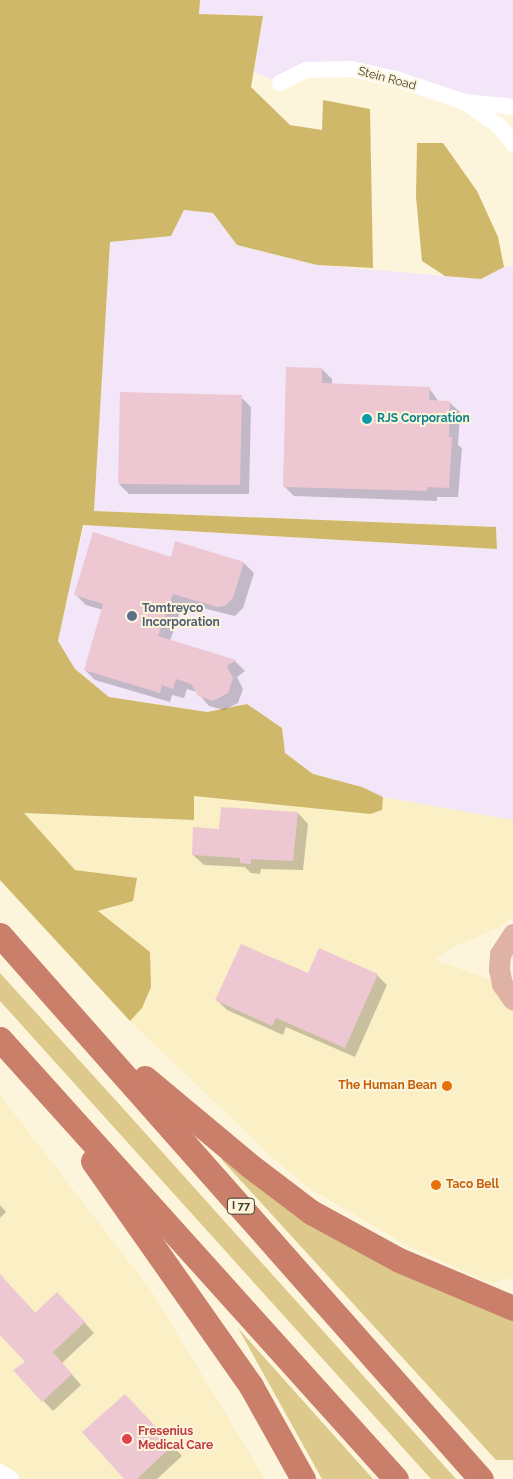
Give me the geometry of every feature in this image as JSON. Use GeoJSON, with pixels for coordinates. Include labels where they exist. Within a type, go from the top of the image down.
{"type":"FeatureCollection","features":[{"type":"Feature","properties":{"kind":"highway","name":"I 77"},"geometry":{"type":"LineString","coordinates":[[0,935],[481,1479]]}},
{"type":"Feature","properties":{"kind":"highway"},"geometry":{"type":"LineString","coordinates":[[75,1018],[248,1165],[311,1212],[398,1260],[513,1308]]}},
{"type":"Feature","properties":{"kind":"highway"},"geometry":{"type":"LineString","coordinates":[[0,1039],[396,1479]]}},
{"type":"Feature","properties":{"kind":"highway"},"geometry":{"type":"LineString","coordinates":[[63,1109],[108,1184],[251,1386],[303,1479]]}},
{"type":"Feature","properties":{"kind":"main road"},"geometry":{"type":"LineString","coordinates":[[513,934],[500,954],[498,969],[502,984],[513,1000]]}},
{"type":"Feature","properties":{"kind":"street","name":"Stein Road"},"geometry":{"type":"LineString","coordinates":[[280,83],[306,70],[352,70],[396,79],[464,102],[513,107]]}},
{"type":"Feature","properties":{"kind":"street","name":"Stein Road"},"geometry":{"type":"LineString","coordinates":[[464,102],[499,126],[513,144]]}},
{"type":"Feature","properties":{"kind":"street"},"geometry":{"type":"LineString","coordinates":[[0,1472],[11,1479]]}},
{"type":"Feature","properties":{"kind":"shaded area"},"geometry":{"type":"Polygon","coordinates":[[[0,0],[200,0],[199,14],[263,16],[251,87],[290,125],[322,130],[323,100],[370,109],[373,268],[317,265],[237,245],[213,213],[184,210],[171,236],[110,242],[94,511],[496,527],[497,549],[83,525],[58,641],[75,669],[109,697],[207,712],[247,704],[282,728],[285,753],[313,774],[362,787],[383,797],[382,810],[370,814],[194,796],[194,820],[24,813],[75,870],[137,878],[133,901],[98,911],[150,952],[151,987],[142,1008],[130,1021],[0,880],[0,0]]]}},
{"type":"Feature","properties":{"kind":"shaded area"},"geometry":{"type":"Polygon","coordinates":[[[200,0],[513,0],[513,107],[352,69],[280,83],[254,72],[263,16],[199,14],[200,0]]]}},
{"type":"Feature","properties":{"kind":"shaded area"},"geometry":{"type":"Polygon","coordinates":[[[417,143],[443,143],[477,191],[498,237],[504,267],[481,279],[445,276],[422,261],[416,197],[417,143]]]}},
{"type":"Feature","properties":{"kind":"shaded area"},"geometry":{"type":"Polygon","coordinates":[[[184,210],[213,213],[237,245],[317,265],[481,279],[504,267],[513,266],[513,820],[383,797],[362,787],[313,774],[285,753],[247,704],[207,712],[109,697],[75,669],[58,641],[84,525],[497,549],[496,527],[94,511],[110,242],[170,236],[184,210]]]}},
{"type":"Feature","properties":{"kind":"shaded area"},"geometry":{"type":"Polygon","coordinates":[[[194,796],[370,814],[382,809],[383,797],[513,820],[513,917],[500,927],[451,948],[435,960],[502,984],[513,1001],[513,1278],[491,1283],[412,1248],[312,1190],[275,1160],[130,1021],[142,1008],[150,953],[97,911],[112,909],[137,878],[75,870],[23,813],[193,820],[194,796]]]}},
{"type":"Feature","properties":{"kind":"shaded area"},"geometry":{"type":"Polygon","coordinates":[[[0,973],[456,1479],[431,1479],[0,1001],[0,973]]]}},
{"type":"Feature","properties":{"kind":"shaded area"},"geometry":{"type":"Polygon","coordinates":[[[0,1095],[152,1292],[265,1479],[0,1479],[0,1095]]]}},
{"type":"Feature","properties":{"kind":"shaded area"},"geometry":{"type":"Polygon","coordinates":[[[224,1156],[513,1318],[513,1460],[496,1460],[221,1159],[224,1156]]]}},
{"type":"Feature","properties":{"kind":"shaded area"},"geometry":{"type":"Polygon","coordinates":[[[238,1328],[373,1479],[322,1479],[238,1328]]]}},
{"type":"Feature","properties":{"kind":"building","name":"RJS Corporation"},"geometry":{"type":"Polygon","coordinates":[[[286,367],[322,368],[322,383],[430,387],[429,400],[450,401],[449,437],[452,437],[449,488],[427,487],[427,491],[283,487],[286,367]]]}},
{"type":"Feature","properties":{"kind":"building"},"geometry":{"type":"Polygon","coordinates":[[[120,392],[242,395],[240,485],[118,484],[120,392]]]}},
{"type":"Feature","properties":{"kind":"building","name":"Tomtreyco Incorporation"},"geometry":{"type":"Polygon","coordinates":[[[93,532],[171,557],[175,541],[244,562],[233,598],[225,606],[217,607],[173,594],[158,636],[236,660],[227,666],[233,678],[228,693],[213,701],[198,696],[191,684],[176,679],[173,689],[162,685],[160,693],[84,670],[103,604],[74,595],[93,532]]]}},
{"type":"Feature","properties":{"kind":"building"},"geometry":{"type":"Polygon","coordinates":[[[221,807],[298,812],[293,861],[251,859],[251,864],[240,863],[240,858],[192,855],[193,827],[219,829],[221,807]]]}},
{"type":"Feature","properties":{"kind":"building"},"geometry":{"type":"Polygon","coordinates":[[[241,944],[308,973],[319,948],[378,974],[345,1048],[276,1018],[272,1026],[215,1000],[241,944]]]}},
{"type":"Feature","properties":{"kind":"building"},"geometry":{"type":"Polygon","coordinates":[[[0,1274],[35,1313],[57,1292],[85,1322],[53,1352],[72,1374],[42,1402],[13,1370],[25,1362],[0,1335],[0,1274]]]}},
{"type":"Feature","properties":{"kind":"building","name":"Fresenius Medical Care"},"geometry":{"type":"Polygon","coordinates":[[[125,1394],[173,1445],[137,1479],[124,1479],[82,1432],[125,1394]]]}},
{"type":"Feature","properties":{"kind":"place","name":"RJS Corporation"},"geometry":{"type":"Point","coordinates":[367,419]}},
{"type":"Feature","properties":{"kind":"place","name":"Tomtreyco Incorporation"},"geometry":{"type":"Point","coordinates":[132,616]}},
{"type":"Feature","properties":{"kind":"place","name":"The Human Bean"},"geometry":{"type":"Point","coordinates":[447,1086]}},
{"type":"Feature","properties":{"kind":"place","name":"Taco Bell"},"geometry":{"type":"Point","coordinates":[436,1185]}},
{"type":"Feature","properties":{"kind":"place","name":"Fresenius Medical Care"},"geometry":{"type":"Point","coordinates":[127,1439]}}]}
